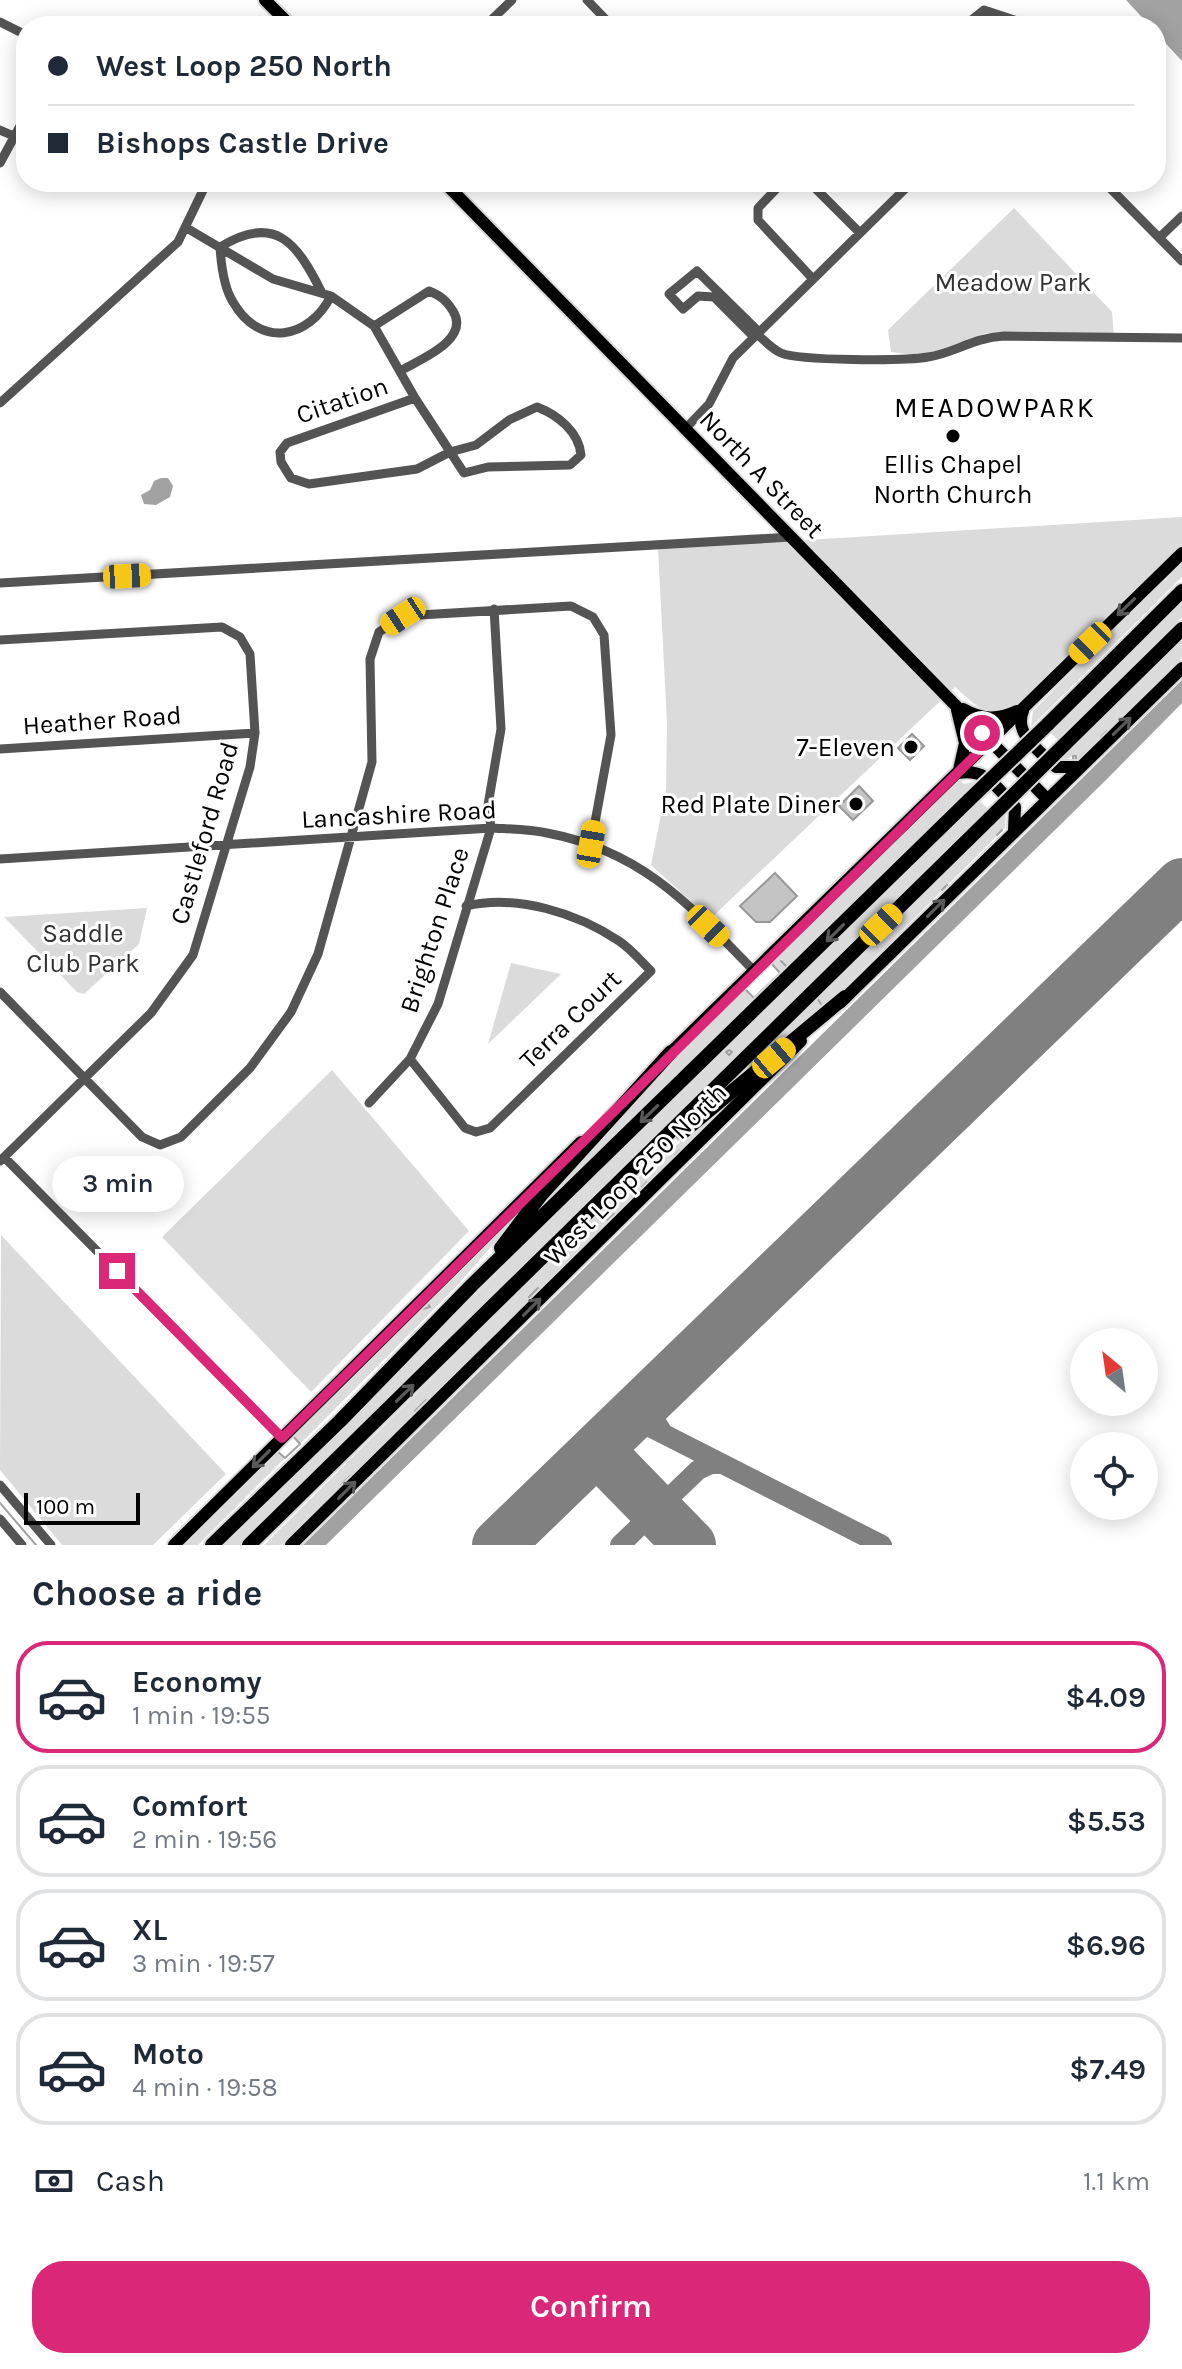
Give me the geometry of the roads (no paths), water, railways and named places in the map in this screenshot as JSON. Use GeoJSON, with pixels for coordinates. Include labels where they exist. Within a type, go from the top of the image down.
{"type":"FeatureCollection","features":[{"type":"Feature","properties":{"kind":"highway"},"geometry":{"type":"LineString","coordinates":[[212,1545],[340,1421],[472,1285],[1182,591]]}},
{"type":"Feature","properties":{"kind":"highway"},"geometry":{"type":"LineString","coordinates":[[249,1545],[1182,629]]}},
{"type":"Feature","properties":{"kind":"highway"},"geometry":{"type":"LineString","coordinates":[[599,1203],[845,997]]}},
{"type":"Feature","properties":{"kind":"highway"},"geometry":{"type":"LineString","coordinates":[[472,1285],[541,1195],[671,1052]]}},
{"type":"Feature","properties":{"kind":"main road"},"geometry":{"type":"LineString","coordinates":[[265,0],[281,16]]}},
{"type":"Feature","properties":{"kind":"main road","name":"North A Street"},"geometry":{"type":"LineString","coordinates":[[454,192],[1047,799]]}},
{"type":"Feature","properties":{"kind":"main road"},"geometry":{"type":"LineString","coordinates":[[174,1545],[671,1052],[1182,553]]}},
{"type":"Feature","properties":{"kind":"main road","name":"West Loop 250 North"},"geometry":{"type":"LineString","coordinates":[[291,1545],[1182,668]]}},
{"type":"Feature","properties":{"kind":"main road"},"geometry":{"type":"LineString","coordinates":[[954,704],[981,718],[1007,716],[1024,708]]}},
{"type":"Feature","properties":{"kind":"main road"},"geometry":{"type":"LineString","coordinates":[[954,704],[965,743],[964,758],[958,773]]}},
{"type":"Feature","properties":{"kind":"main road"},"geometry":{"type":"LineString","coordinates":[[1024,708],[1019,718],[1023,734],[1056,767],[1079,767]]}},
{"type":"Feature","properties":{"kind":"main road"},"geometry":{"type":"LineString","coordinates":[[958,773],[975,770],[1015,807],[1014,831]]}},
{"type":"Feature","properties":{"kind":"street"},"geometry":{"type":"LineString","coordinates":[[495,16],[512,0]]}},
{"type":"Feature","properties":{"kind":"street"},"geometry":{"type":"LineString","coordinates":[[587,0],[602,16]]}},
{"type":"Feature","properties":{"kind":"street"},"geometry":{"type":"LineString","coordinates":[[976,16],[984,10],[1002,16]]}},
{"type":"Feature","properties":{"kind":"street"},"geometry":{"type":"LineString","coordinates":[[0,130],[16,137],[0,163]]}},
{"type":"Feature","properties":{"kind":"street"},"geometry":{"type":"LineString","coordinates":[[0,403],[178,242],[202,192]]}},
{"type":"Feature","properties":{"kind":"street"},"geometry":{"type":"LineString","coordinates":[[773,192],[758,208],[758,220],[813,279]]}},
{"type":"Feature","properties":{"kind":"street"},"geometry":{"type":"LineString","coordinates":[[819,192],[860,233]]}},
{"type":"Feature","properties":{"kind":"street"},"geometry":{"type":"LineString","coordinates":[[686,428],[709,404],[733,358],[902,192]]}},
{"type":"Feature","properties":{"kind":"street"},"geometry":{"type":"LineString","coordinates":[[1114,192],[1182,261]]}},
{"type":"Feature","properties":{"kind":"street"},"geometry":{"type":"LineString","coordinates":[[1159,238],[1182,216]]}},
{"type":"Feature","properties":{"kind":"street"},"geometry":{"type":"LineString","coordinates":[[185,227],[273,279],[331,296],[374,326],[429,291],[444,297],[456,316],[457,328],[448,342],[400,371]]}},
{"type":"Feature","properties":{"kind":"street"},"geometry":{"type":"LineString","coordinates":[[220,247],[253,232],[281,236],[302,254],[321,291]]}},
{"type":"Feature","properties":{"kind":"street"},"geometry":{"type":"LineString","coordinates":[[220,247],[232,302],[248,320],[269,333],[289,334],[307,325],[322,312],[331,296]]}},
{"type":"Feature","properties":{"kind":"street"},"geometry":{"type":"LineString","coordinates":[[716,294],[698,296],[682,309],[669,296],[695,271],[757,334],[779,352],[792,357],[930,357],[982,338],[1004,336],[1182,338]]}},
{"type":"Feature","properties":{"kind":"street","name":"Citation"},"geometry":{"type":"LineString","coordinates":[[374,326],[415,398],[287,443],[280,452],[281,462],[291,478],[309,484],[417,469],[450,452]]}},
{"type":"Feature","properties":{"kind":"street"},"geometry":{"type":"LineString","coordinates":[[415,398],[450,452],[464,473],[488,467],[570,465],[581,455],[580,441],[552,412],[537,407],[509,420],[476,445],[450,452]]}},
{"type":"Feature","properties":{"kind":"street"},"geometry":{"type":"LineString","coordinates":[[0,583],[792,537]]}},
{"type":"Feature","properties":{"kind":"street"},"geometry":{"type":"LineString","coordinates":[[0,992],[142,1137],[160,1145],[181,1137],[250,1068],[291,1012],[318,954],[372,762],[370,659],[379,632],[403,616],[571,606],[593,617],[604,635],[611,735],[591,844]]}},
{"type":"Feature","properties":{"kind":"street","name":"Brighton Place"},"geometry":{"type":"LineString","coordinates":[[369,1103],[410,1059],[438,1004],[491,828],[488,805],[501,729],[494,609]]}},
{"type":"Feature","properties":{"kind":"street","name":"Castleford Road"},"geometry":{"type":"LineString","coordinates":[[0,640],[222,627],[240,637],[250,654],[255,733],[250,767],[193,955],[151,1013],[2,1159]]}},
{"type":"Feature","properties":{"kind":"street","name":"Heather Road"},"geometry":{"type":"LineString","coordinates":[[0,749],[255,733]]}},
{"type":"Feature","properties":{"kind":"street","name":"Lancashire Road"},"geometry":{"type":"LineString","coordinates":[[0,859],[491,828],[545,832],[591,844],[630,861],[666,884],[754,971]]}},
{"type":"Feature","properties":{"kind":"street","name":"Terra Court"},"geometry":{"type":"LineString","coordinates":[[410,1059],[465,1128],[476,1132],[490,1128],[651,971],[620,942],[568,914],[511,902],[466,906]]}},
{"type":"Feature","properties":{"kind":"street"},"geometry":{"type":"LineString","coordinates":[[2,1159],[282,1438]]}},
{"type":"Feature","properties":{"kind":"street"},"geometry":{"type":"LineString","coordinates":[[0,1485],[51,1545]]}},
{"type":"Feature","properties":{"kind":"street"},"geometry":{"type":"LineString","coordinates":[[0,1519],[22,1545]]}},
{"type":"Feature","properties":{"kind":"waterway"},"geometry":{"type":"LineString","coordinates":[[1101,737],[1107,731]]}},
{"type":"Feature","properties":{"kind":"waterway"},"geometry":{"type":"LineString","coordinates":[[1080,758],[1085,753]]}},
{"type":"Feature","properties":{"kind":"waterway"},"geometry":{"type":"LineString","coordinates":[[1073,756],[1076,756],[1076,760],[1073,759],[1073,756]]}},
{"type":"Feature","properties":{"kind":"waterway"},"geometry":{"type":"LineString","coordinates":[[997,835],[1002,830]]}},
{"type":"Feature","properties":{"kind":"waterway"},"geometry":{"type":"LineString","coordinates":[[845,891],[860,876]]}},
{"type":"Feature","properties":{"kind":"waterway"},"geometry":{"type":"LineString","coordinates":[[942,890],[947,885]]}},
{"type":"Feature","properties":{"kind":"waterway"},"geometry":{"type":"LineString","coordinates":[[802,933],[807,928]]}},
{"type":"Feature","properties":{"kind":"waterway"},"geometry":{"type":"LineString","coordinates":[[885,949],[890,944]]}},
{"type":"Feature","properties":{"kind":"waterway"},"geometry":{"type":"LineString","coordinates":[[781,961],[787,967]]}},
{"type":"Feature","properties":{"kind":"waterway"},"geometry":{"type":"LineString","coordinates":[[771,963],[780,973],[754,998],[745,989],[771,963]]}},
{"type":"Feature","properties":{"kind":"waterway"},"geometry":{"type":"LineString","coordinates":[[817,998],[821,1004]]}},
{"type":"Feature","properties":{"kind":"waterway"},"geometry":{"type":"LineString","coordinates":[[698,1035],[703,1030]]}},
{"type":"Feature","properties":{"kind":"waterway"},"geometry":{"type":"LineString","coordinates":[[729,1050],[732,1052],[729,1055],[726,1052],[729,1050]]}},
{"type":"Feature","properties":{"kind":"waterway"},"geometry":{"type":"LineString","coordinates":[[675,1155],[680,1150]]}},
{"type":"Feature","properties":{"kind":"waterway"},"geometry":{"type":"LineString","coordinates":[[642,1187],[647,1182]]}},
{"type":"Feature","properties":{"kind":"waterway"},"geometry":{"type":"LineString","coordinates":[[606,1212],[610,1215],[614,1214],[607,1220],[606,1212]]}},
{"type":"Feature","properties":{"kind":"waterway"},"geometry":{"type":"LineString","coordinates":[[529,1297],[538,1288]]}},
{"type":"Feature","properties":{"kind":"waterway"},"geometry":{"type":"LineString","coordinates":[[426,1301],[430,1307],[423,1309],[421,1307],[426,1301]]}},
{"type":"Feature","properties":{"kind":"waterway"},"geometry":{"type":"LineString","coordinates":[[415,1411],[426,1400]]}},
{"type":"Feature","properties":{"kind":"waterway"},"geometry":{"type":"LineString","coordinates":[[292,1435],[300,1444],[285,1458],[276,1450],[292,1435]]}},
{"type":"Feature","properties":{"kind":"waterway"},"geometry":{"type":"LineString","coordinates":[[341,1485],[350,1476]]}},
{"type":"Feature","properties":{"kind":"waterway"},"geometry":{"type":"LineString","coordinates":[[0,1503],[36,1545]]}},
{"type":"Feature","properties":{"kind":"place","name":"Ellis Chapel North Church"},"geometry":{"type":"Point","coordinates":[953,436]}},
{"type":"Feature","properties":{"kind":"place","name":"7-Eleven"},"geometry":{"type":"Point","coordinates":[911,747]}},
{"type":"Feature","properties":{"kind":"place","name":"Red Plate Diner"},"geometry":{"type":"Point","coordinates":[856,804]}},
{"type":"Feature","properties":{"kind":"district","name":"MEADOWPARK"},"geometry":{"type":"Point","coordinates":[995,407]}},
{"type":"Feature","properties":{"kind":"park label","name":"Meadow Park"},"geometry":{"type":"Point","coordinates":[1013,282]}},
{"type":"Feature","properties":{"kind":"park label","name":"Saddle Club Park"},"geometry":{"type":"Point","coordinates":[83,948]}}]}
